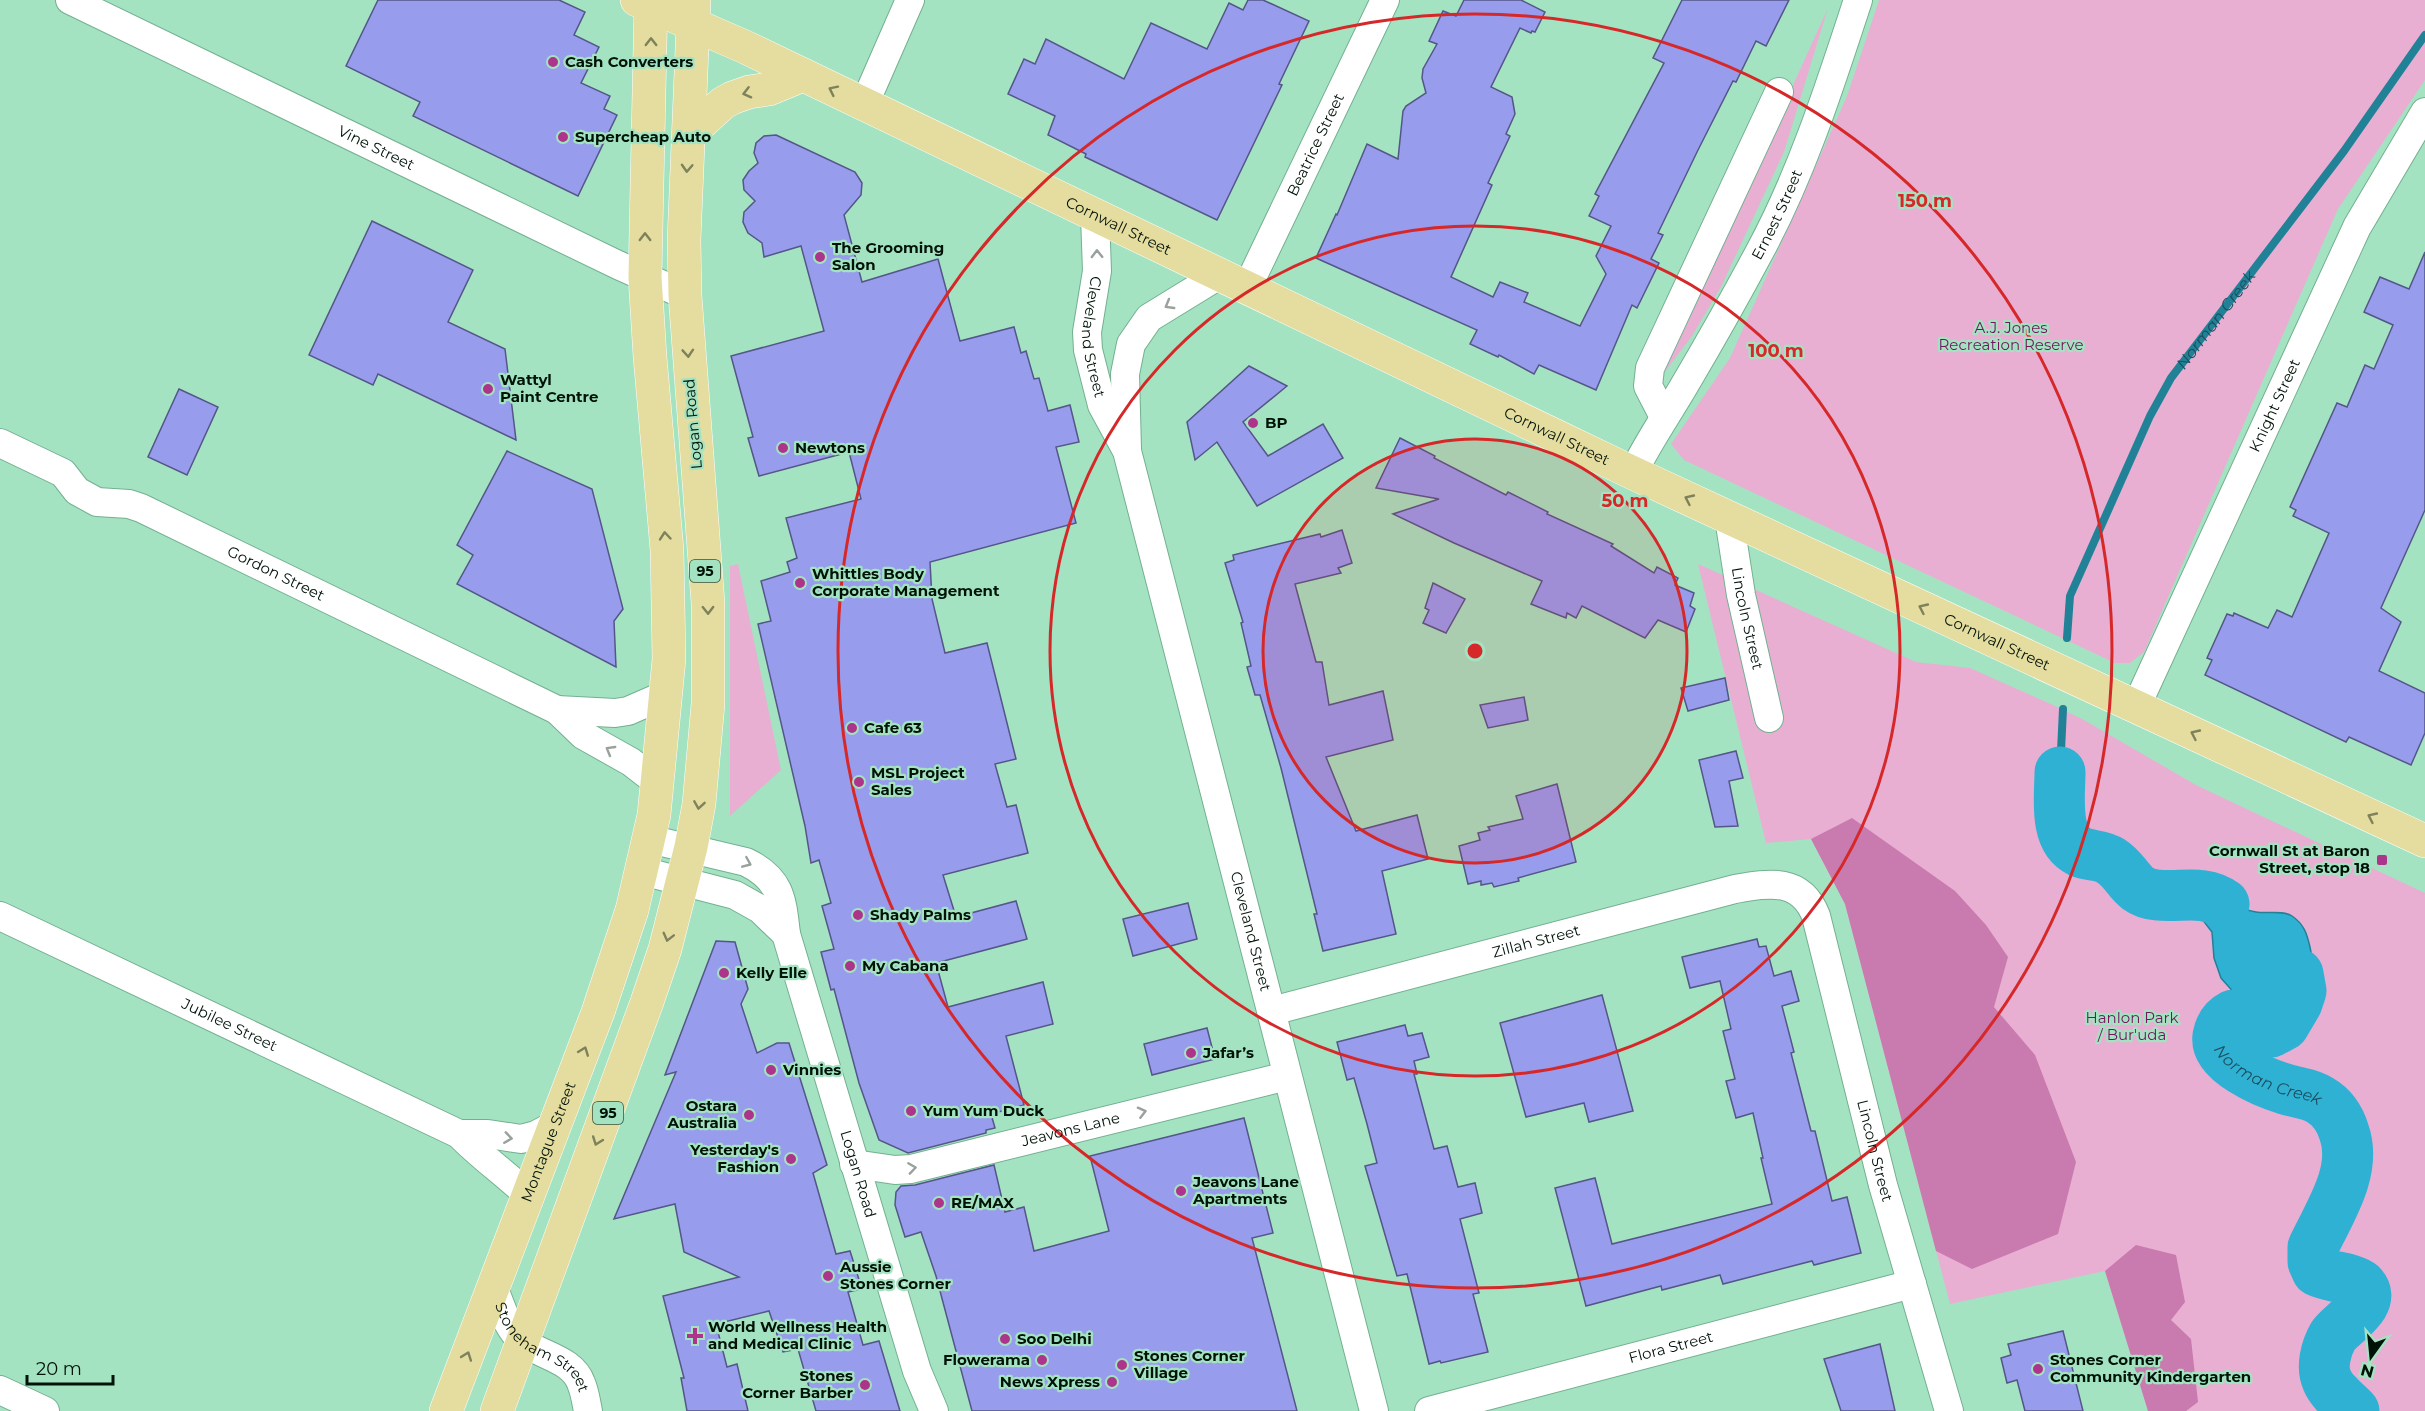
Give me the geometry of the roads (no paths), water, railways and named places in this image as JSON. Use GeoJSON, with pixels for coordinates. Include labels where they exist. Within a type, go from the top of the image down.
{"type":"FeatureCollection","features":[{"type":"Feature","properties":{"kind":"main road","name":"95"},"geometry":{"type":"LineString","coordinates":[[642,871],[658,783],[669,649],[667,550],[645,277],[646,2]]}},
{"type":"Feature","properties":{"kind":"main road","name":"Cornwall Street"},"geometry":{"type":"LineString","coordinates":[[646,2],[693,13],[745,47],[1095,216],[1729,518],[2425,841]]}},
{"type":"Feature","properties":{"kind":"main road","name":"Logan Road"},"geometry":{"type":"LineString","coordinates":[[682,881],[699,804],[708,704],[708,603],[685,295],[684,240],[693,13]]}},
{"type":"Feature","properties":{"kind":"main road"},"geometry":{"type":"LineString","coordinates":[[689,134],[723,103],[732,98],[749,92],[769,89],[803,75]]}},
{"type":"Feature","properties":{"kind":"main road","name":"Montague Street"},"geometry":{"type":"LineString","coordinates":[[446,1411],[614,969],[642,871]]}},
{"type":"Feature","properties":{"kind":"main road","name":"95"},"geometry":{"type":"LineString","coordinates":[[497,1411],[647,1002],[665,949],[682,881]]}},
{"type":"Feature","properties":{"kind":"street","name":"Vine Street"},"geometry":{"type":"LineString","coordinates":[[70,0],[685,295]]}},
{"type":"Feature","properties":{"kind":"street"},"geometry":{"type":"LineString","coordinates":[[864,105],[910,0]]}},
{"type":"Feature","properties":{"kind":"street","name":"Beatrice Street"},"geometry":{"type":"LineString","coordinates":[[1233,281],[1385,0]]}},
{"type":"Feature","properties":{"kind":"street","name":"Ernest Street"},"geometry":{"type":"LineString","coordinates":[[1633,472],[1761,249],[1795,180],[1858,0]]}},
{"type":"Feature","properties":{"kind":"street"},"geometry":{"type":"LineString","coordinates":[[1664,417],[1648,386],[1650,368],[1779,93]]}},
{"type":"Feature","properties":{"kind":"street","name":"Knight Street"},"geometry":{"type":"LineString","coordinates":[[2136,707],[2357,227],[2425,112]]}},
{"type":"Feature","properties":{"kind":"street","name":"Cleveland Street"},"geometry":{"type":"LineString","coordinates":[[1095,216],[1097,271],[1087,332],[1088,350],[1102,405],[1127,450]]}},
{"type":"Feature","properties":{"kind":"street","name":"Cleveland Street"},"geometry":{"type":"LineString","coordinates":[[1233,281],[1149,318],[1131,344],[1125,374],[1127,450],[1374,1411]]}},
{"type":"Feature","properties":{"kind":"street","name":"Gordon Street"},"geometry":{"type":"LineString","coordinates":[[0,443],[63,473],[77,491],[97,502],[129,504],[141,508],[557,710],[583,735],[631,762],[658,783]]}},
{"type":"Feature","properties":{"kind":"street","name":"Lincoln Street"},"geometry":{"type":"LineString","coordinates":[[1729,518],[1741,595],[1769,718]]}},
{"type":"Feature","properties":{"kind":"street","name":"Gordon Street"},"geometry":{"type":"LineString","coordinates":[[557,710],[615,713],[628,711],[667,694]]}},
{"type":"Feature","properties":{"kind":"street","name":"Logan Road"},"geometry":{"type":"LineString","coordinates":[[649,839],[691,847],[746,862],[759,868],[771,879],[782,901],[786,934],[854,1164],[917,1371],[934,1411]]}},
{"type":"Feature","properties":{"kind":"street","name":"Logan Road"},"geometry":{"type":"LineString","coordinates":[[642,871],[747,900],[786,934]]}},
{"type":"Feature","properties":{"kind":"street","name":"Zillah Street"},"geometry":{"type":"LineString","coordinates":[[1272,1011],[1735,889],[1769,884],[1799,892]]}},
{"type":"Feature","properties":{"kind":"street","name":"Lincoln Street"},"geometry":{"type":"LineString","coordinates":[[1799,892],[1811,904],[1816,916],[1883,1185],[1949,1411]]}},
{"type":"Feature","properties":{"kind":"street","name":"Jubilee Street"},"geometry":{"type":"LineString","coordinates":[[0,916],[459,1134],[478,1154],[496,1165],[528,1195]]}},
{"type":"Feature","properties":{"kind":"street","name":"Jeavons Lane"},"geometry":{"type":"LineString","coordinates":[[854,1164],[895,1170],[911,1169],[1287,1076]]}},
{"type":"Feature","properties":{"kind":"street","name":"Jubilee Street"},"geometry":{"type":"LineString","coordinates":[[459,1134],[488,1134],[521,1139],[536,1136],[555,1125]]}},
{"type":"Feature","properties":{"kind":"street","name":"Flora Street"},"geometry":{"type":"LineString","coordinates":[[1429,1411],[1912,1284]]}},
{"type":"Feature","properties":{"kind":"street","name":"Stoneham Street"},"geometry":{"type":"LineString","coordinates":[[493,1286],[512,1328],[524,1342],[571,1369],[581,1382],[588,1411]]}},
{"type":"Feature","properties":{"kind":"street"},"geometry":{"type":"LineString","coordinates":[[0,1390],[45,1411]]}},
{"type":"Feature","properties":{"kind":"water"},"geometry":{"type":"Polygon","coordinates":[[[2206,890],[2249,910],[2288,914],[2299,922],[2304,930],[2309,942],[2313,982],[2308,1001],[2286,1030],[2271,1032],[2267,1010],[2236,995],[2221,978],[2214,958],[2212,932],[2192,906],[2170,901],[2157,895],[2174,891],[2206,890]]]}},
{"type":"Feature","properties":{"kind":"waterway","name":"Norman Creek"},"geometry":{"type":"LineString","coordinates":[[2067,638],[2070,596],[2150,416],[2171,378],[2344,151],[2425,35]]}},
{"type":"Feature","properties":{"kind":"waterway","name":"Norman Creek"},"geometry":{"type":"LineString","coordinates":[[2060,772],[2063,709]]}},
{"type":"Feature","properties":{"kind":"waterway","name":"Norman Creek"},"geometry":{"type":"LineString","coordinates":[[2060,772],[2060,816],[2065,838],[2071,846],[2080,852],[2111,861],[2135,886],[2148,893],[2166,896],[2200,895],[2216,899],[2224,904]]}},
{"type":"Feature","properties":{"kind":"waterway","name":"Norman Creek"},"geometry":{"type":"LineString","coordinates":[[2298,974],[2301,991],[2284,1025],[2271,1032],[2233,1015],[2220,1029],[2219,1045],[2232,1063],[2243,1070],[2276,1086],[2312,1096],[2324,1103],[2335,1114],[2342,1127],[2347,1147],[2345,1177],[2334,1206],[2313,1247],[2313,1262],[2317,1271],[2357,1283],[2365,1292],[2362,1306],[2333,1336],[2324,1364],[2329,1384],[2354,1411]]}},
{"type":"Feature","properties":{"kind":"place","name":"Cash Converters"},"geometry":{"type":"Point","coordinates":[553,62]}},
{"type":"Feature","properties":{"kind":"place","name":"Supercheap Auto"},"geometry":{"type":"Point","coordinates":[563,137]}},
{"type":"Feature","properties":{"kind":"place","name":"The Grooming Salon"},"geometry":{"type":"Point","coordinates":[820,257]}},
{"type":"Feature","properties":{"kind":"place","name":"Wattyl Paint Centre"},"geometry":{"type":"Point","coordinates":[488,389]}},
{"type":"Feature","properties":{"kind":"place","name":"BP"},"geometry":{"type":"Point","coordinates":[1253,423]}},
{"type":"Feature","properties":{"kind":"place","name":"Newtons"},"geometry":{"type":"Point","coordinates":[783,448]}},
{"type":"Feature","properties":{"kind":"place","name":"Whittles Body Corporate Management"},"geometry":{"type":"Point","coordinates":[800,583]}},
{"type":"Feature","properties":{"kind":"place","name":"Cafe 63"},"geometry":{"type":"Point","coordinates":[852,728]}},
{"type":"Feature","properties":{"kind":"place","name":"MSL Project Sales"},"geometry":{"type":"Point","coordinates":[859,782]}},
{"type":"Feature","properties":{"kind":"place","name":"Cornwall St at Baron Street, stop 18"},"geometry":{"type":"Point","coordinates":[2382,860]}},
{"type":"Feature","properties":{"kind":"place","name":"Shady Palms"},"geometry":{"type":"Point","coordinates":[858,915]}},
{"type":"Feature","properties":{"kind":"place","name":"My Cabana"},"geometry":{"type":"Point","coordinates":[850,966]}},
{"type":"Feature","properties":{"kind":"place","name":"Kelly Elle"},"geometry":{"type":"Point","coordinates":[724,973]}},
{"type":"Feature","properties":{"kind":"place","name":"Jafar’s"},"geometry":{"type":"Point","coordinates":[1191,1053]}},
{"type":"Feature","properties":{"kind":"place","name":"Vinnies"},"geometry":{"type":"Point","coordinates":[771,1070]}},
{"type":"Feature","properties":{"kind":"place","name":"Yum Yum Duck"},"geometry":{"type":"Point","coordinates":[911,1111]}},
{"type":"Feature","properties":{"kind":"place","name":"Ostara Australia"},"geometry":{"type":"Point","coordinates":[749,1115]}},
{"type":"Feature","properties":{"kind":"place","name":"Yesterday's Fashion"},"geometry":{"type":"Point","coordinates":[791,1159]}},
{"type":"Feature","properties":{"kind":"place","name":"Jeavons Lane Apartments"},"geometry":{"type":"Point","coordinates":[1181,1191]}},
{"type":"Feature","properties":{"kind":"place","name":"RE/MAX"},"geometry":{"type":"Point","coordinates":[939,1203]}},
{"type":"Feature","properties":{"kind":"place","name":"Aussie Stones Corner"},"geometry":{"type":"Point","coordinates":[828,1276]}},
{"type":"Feature","properties":{"kind":"place","name":"World Wellness Health and Medical Clinic"},"geometry":{"type":"Point","coordinates":[695,1336]}},
{"type":"Feature","properties":{"kind":"place","name":"Soo Delhi"},"geometry":{"type":"Point","coordinates":[1005,1339]}},
{"type":"Feature","properties":{"kind":"place","name":"Flowerama"},"geometry":{"type":"Point","coordinates":[1042,1360]}},
{"type":"Feature","properties":{"kind":"place","name":"Stones Corner Village"},"geometry":{"type":"Point","coordinates":[1122,1365]}},
{"type":"Feature","properties":{"kind":"place","name":"Stones Corner Community Kindergarten"},"geometry":{"type":"Point","coordinates":[2038,1369]}},
{"type":"Feature","properties":{"kind":"place","name":"News Xpress"},"geometry":{"type":"Point","coordinates":[1112,1382]}},
{"type":"Feature","properties":{"kind":"place","name":"Stones Corner Barber"},"geometry":{"type":"Point","coordinates":[865,1385]}},
{"type":"Feature","properties":{"kind":"park label","name":"A.J. Jones Recreation Reserve"},"geometry":{"type":"Point","coordinates":[2011,336]}},
{"type":"Feature","properties":{"kind":"park label","name":"Hanlon Park / Bur'uda"},"geometry":{"type":"Point","coordinates":[2132,1026]}}]}
